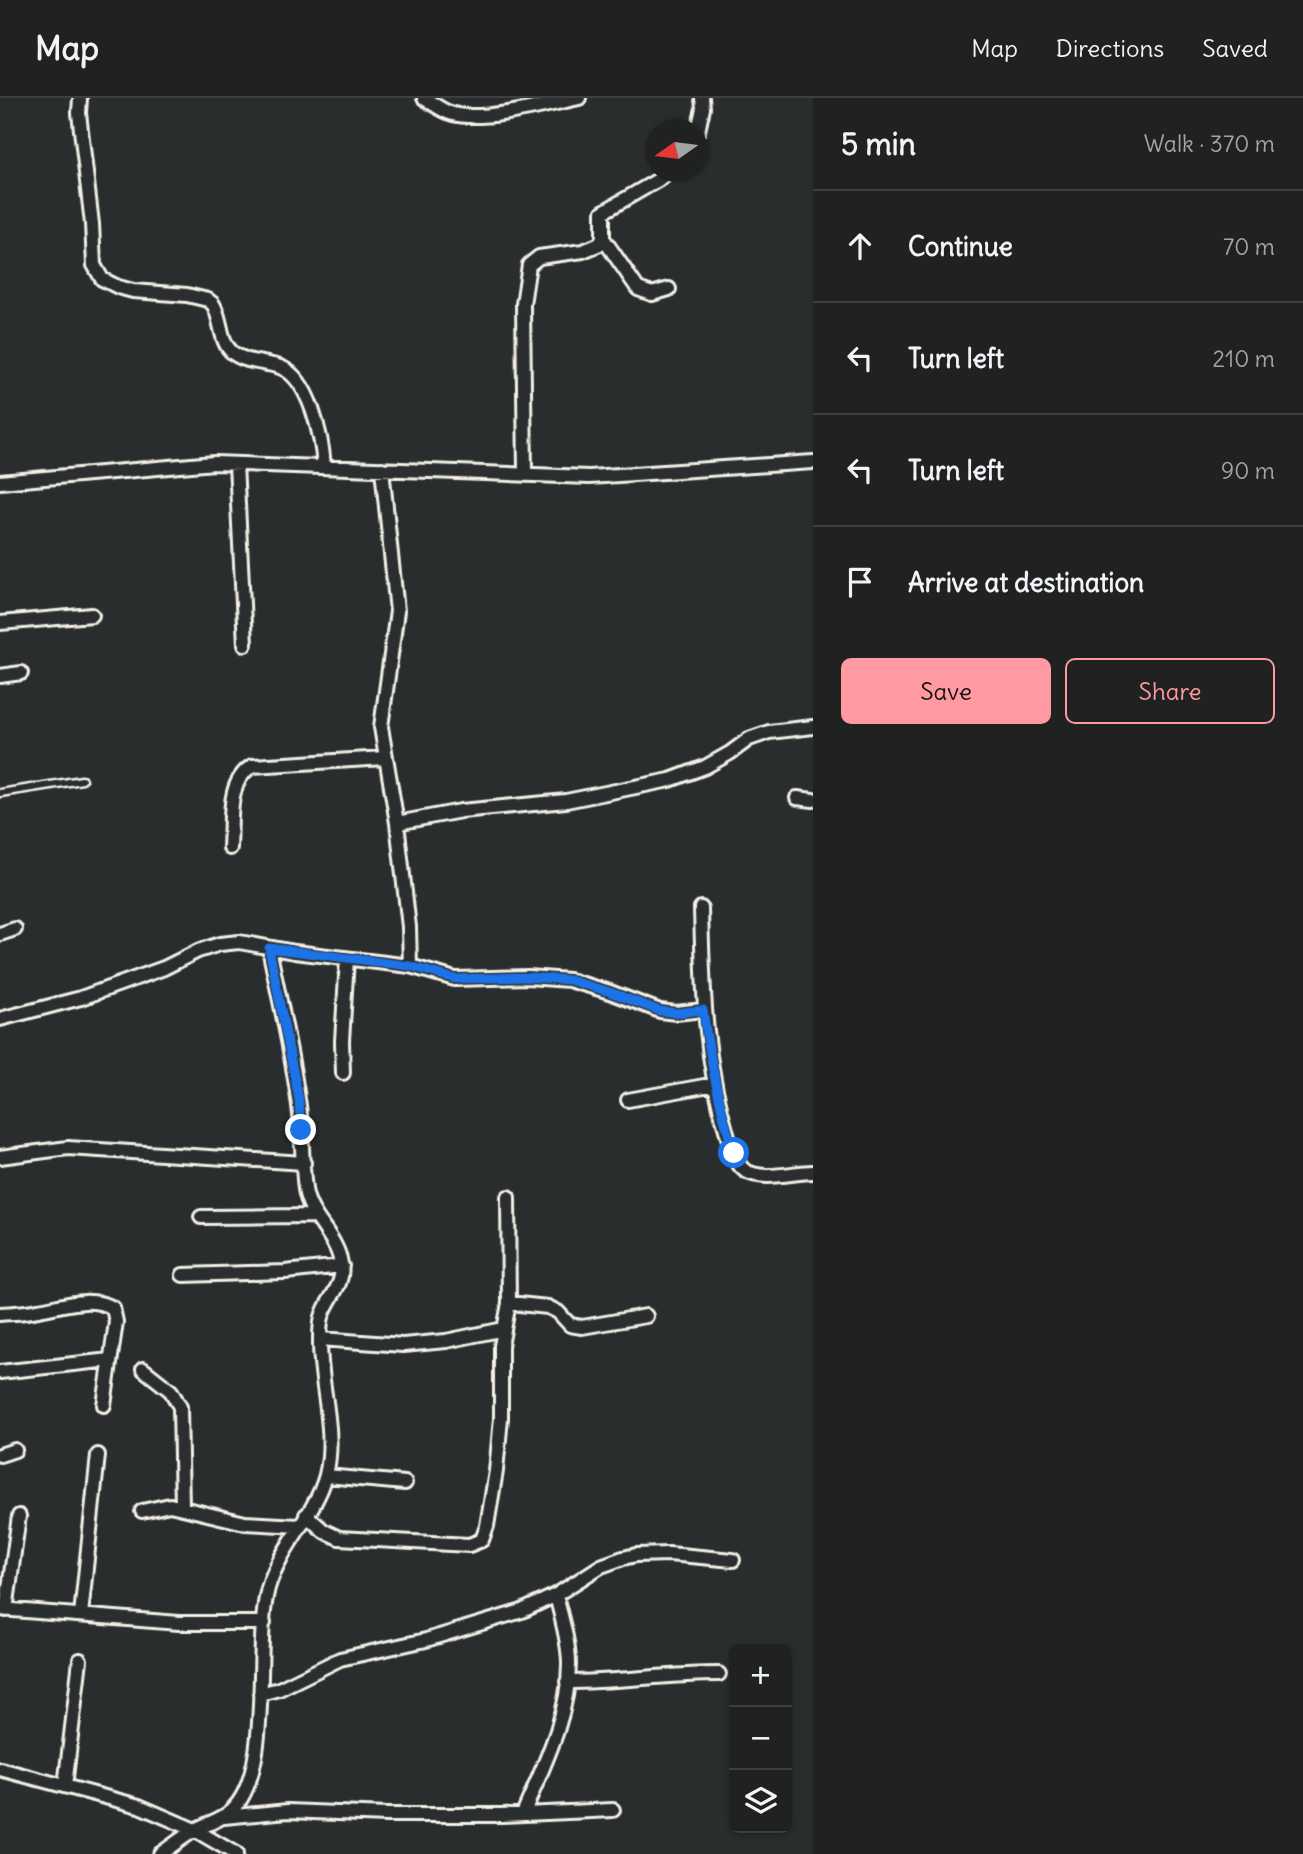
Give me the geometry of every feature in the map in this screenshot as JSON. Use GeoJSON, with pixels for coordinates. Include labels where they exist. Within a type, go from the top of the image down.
{"type":"FeatureCollection","features":[{"type":"Feature","properties":{"kind":"street"},"geometry":{"type":"LineString","coordinates":[[80,98],[79,113],[90,201],[94,265],[102,279],[133,291],[187,295],[204,298],[213,304],[226,342],[233,353],[282,368],[301,385],[322,445],[324,467]]}},
{"type":"Feature","properties":{"kind":"street"},"geometry":{"type":"LineString","coordinates":[[424,98],[455,115],[475,117],[579,98]]}},
{"type":"Feature","properties":{"kind":"street"},"geometry":{"type":"LineString","coordinates":[[701,119],[702,98]]}},
{"type":"Feature","properties":{"kind":"street"},"geometry":{"type":"LineString","coordinates":[[525,474],[523,304],[529,265],[539,257],[592,248],[600,244],[603,238],[603,212],[655,182]]}},
{"type":"Feature","properties":{"kind":"street"},"geometry":{"type":"LineString","coordinates":[[603,238],[638,289],[652,294],[669,289]]}},
{"type":"Feature","properties":{"kind":"street"},"geometry":{"type":"LineString","coordinates":[[0,482],[214,463],[589,477],[813,462]]}},
{"type":"Feature","properties":{"kind":"street"},"geometry":{"type":"LineString","coordinates":[[236,464],[245,644]]}},
{"type":"Feature","properties":{"kind":"street"},"geometry":{"type":"LineString","coordinates":[[383,469],[397,611],[381,727],[397,823],[409,928],[410,966]]}},
{"type":"Feature","properties":{"kind":"street"},"geometry":{"type":"LineString","coordinates":[[0,623],[92,615]]}},
{"type":"Feature","properties":{"kind":"street"},"geometry":{"type":"LineString","coordinates":[[0,676],[21,673]]}},
{"type":"Feature","properties":{"kind":"street"},"geometry":{"type":"LineString","coordinates":[[397,823],[461,811],[566,801],[670,780],[705,767],[749,739],[769,732],[813,727]]}},
{"type":"Feature","properties":{"kind":"street"},"geometry":{"type":"LineString","coordinates":[[230,848],[234,786],[242,773],[252,766],[385,758]]}},
{"type":"Feature","properties":{"kind":"street"},"geometry":{"type":"LineString","coordinates":[[797,798],[813,800]]}},
{"type":"Feature","properties":{"kind":"street"},"geometry":{"type":"LineString","coordinates":[[701,908],[703,1010],[715,1084],[734,1153],[743,1169],[760,1175],[813,1172]]}},
{"type":"Feature","properties":{"kind":"street"},"geometry":{"type":"LineString","coordinates":[[0,934],[15,929]]}},
{"type":"Feature","properties":{"kind":"street"},"geometry":{"type":"LineString","coordinates":[[0,1019],[94,994],[220,944],[239,942],[410,966],[455,979],[527,977],[569,980],[660,1011],[676,1013],[703,1010]]}},
{"type":"Feature","properties":{"kind":"street"},"geometry":{"type":"LineString","coordinates":[[223,1817],[242,1798],[255,1761],[268,1589],[286,1545],[326,1476],[330,1434],[320,1339],[322,1317],[339,1286],[342,1266],[335,1245],[309,1204],[305,1189],[299,1100],[269,948]]}},
{"type":"Feature","properties":{"kind":"street"},"geometry":{"type":"LineString","coordinates":[[343,1073],[342,1041],[347,959]]}},
{"type":"Feature","properties":{"kind":"street"},"geometry":{"type":"LineString","coordinates":[[628,1100],[715,1084]]}},
{"type":"Feature","properties":{"kind":"street"},"geometry":{"type":"LineString","coordinates":[[0,1157],[68,1149],[304,1163]]}},
{"type":"Feature","properties":{"kind":"street"},"geometry":{"type":"LineString","coordinates":[[142,1511],[170,1505],[245,1523],[302,1521],[340,1538],[469,1545],[482,1540],[487,1526],[496,1471],[501,1418],[499,1371],[509,1303],[508,1197]]}},
{"type":"Feature","properties":{"kind":"street"},"geometry":{"type":"LineString","coordinates":[[201,1217],[315,1216]]}},
{"type":"Feature","properties":{"kind":"street"},"geometry":{"type":"LineString","coordinates":[[183,1275],[285,1272],[342,1266]]}},
{"type":"Feature","properties":{"kind":"street"},"geometry":{"type":"LineString","coordinates":[[0,1314],[39,1310],[79,1301],[113,1308],[116,1314],[104,1405]]}},
{"type":"Feature","properties":{"kind":"street"},"geometry":{"type":"LineString","coordinates":[[509,1303],[554,1308],[570,1325],[582,1327],[646,1316]]}},
{"type":"Feature","properties":{"kind":"street"},"geometry":{"type":"LineString","coordinates":[[320,1339],[403,1345],[446,1341],[504,1329]]}},
{"type":"Feature","properties":{"kind":"street"},"geometry":{"type":"LineString","coordinates":[[0,1372],[110,1360]]}},
{"type":"Feature","properties":{"kind":"street"},"geometry":{"type":"LineString","coordinates":[[142,1369],[170,1391],[180,1407],[182,1507]]}},
{"type":"Feature","properties":{"kind":"street"},"geometry":{"type":"LineString","coordinates":[[0,1455],[15,1450]]}},
{"type":"Feature","properties":{"kind":"street"},"geometry":{"type":"LineString","coordinates":[[81,1615],[98,1455]]}},
{"type":"Feature","properties":{"kind":"street"},"geometry":{"type":"LineString","coordinates":[[326,1476],[405,1483]]}},
{"type":"Feature","properties":{"kind":"street"},"geometry":{"type":"LineString","coordinates":[[19,1516],[3,1609],[180,1622],[264,1623]]}},
{"type":"Feature","properties":{"kind":"street"},"geometry":{"type":"LineString","coordinates":[[260,1694],[279,1689],[340,1659],[426,1640],[522,1611],[556,1595],[601,1566],[636,1555],[669,1554],[733,1560]]}},
{"type":"Feature","properties":{"kind":"street"},"geometry":{"type":"LineString","coordinates":[[523,1814],[551,1748],[568,1682],[567,1645],[556,1595]]}},
{"type":"Feature","properties":{"kind":"street"},"geometry":{"type":"LineString","coordinates":[[65,1786],[79,1660]]}},
{"type":"Feature","properties":{"kind":"street"},"geometry":{"type":"LineString","coordinates":[[568,1682],[604,1682],[676,1674],[719,1674]]}},
{"type":"Feature","properties":{"kind":"street"},"geometry":{"type":"LineString","coordinates":[[0,1769],[139,1807],[195,1830],[236,1854]]}},
{"type":"Feature","properties":{"kind":"street"},"geometry":{"type":"LineString","coordinates":[[160,1854],[195,1830],[223,1817],[288,1811],[387,1815],[613,1810]]}},
{"type":"Feature","properties":{"kind":"lane"},"geometry":{"type":"LineString","coordinates":[[0,793],[82,780]]}},
{"type":"Feature","properties":{"kind":"route"},"geometry":{"type":"LineString","coordinates":[[301,1130],[299,1100],[269,948],[410,966],[455,979],[527,977],[569,980],[660,1011],[676,1013],[703,1010],[712,1074],[734,1153]]}}]}
